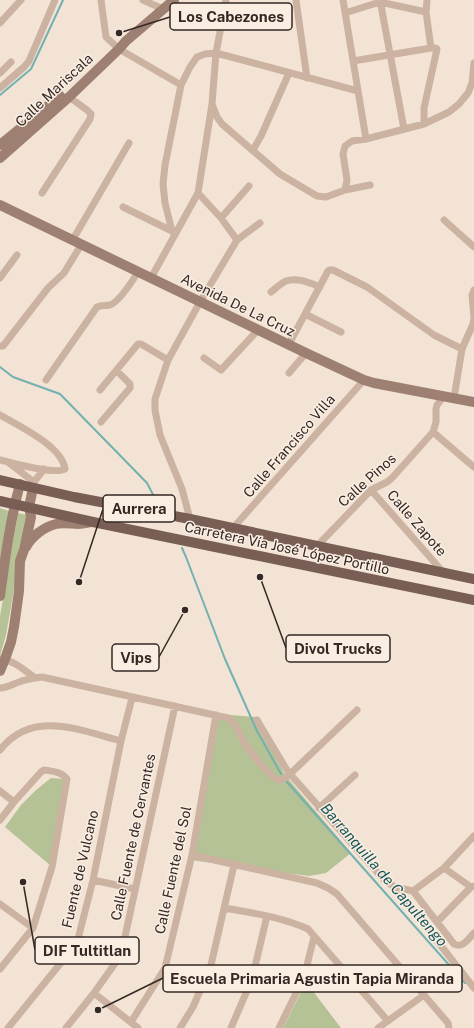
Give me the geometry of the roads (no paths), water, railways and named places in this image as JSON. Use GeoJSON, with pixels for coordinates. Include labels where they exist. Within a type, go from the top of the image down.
{"type":"FeatureCollection","features":[{"type":"Feature","properties":{"kind":"main road","name":"Carretera Vía José López Portillo"},"geometry":{"type":"LineString","coordinates":[[0,480],[34,485],[74,497],[190,519],[474,579]]}},
{"type":"Feature","properties":{"kind":"main road","name":"Carretera Vía José López Portillo"},"geometry":{"type":"LineString","coordinates":[[0,500],[93,522],[474,600]]}},
{"type":"Feature","properties":{"kind":"street"},"geometry":{"type":"LineString","coordinates":[[0,23],[22,0]]}},
{"type":"Feature","properties":{"kind":"street"},"geometry":{"type":"LineString","coordinates":[[0,88],[29,61],[55,0]]}},
{"type":"Feature","properties":{"kind":"street"},"geometry":{"type":"LineString","coordinates":[[101,0],[106,37],[181,85]]}},
{"type":"Feature","properties":{"kind":"street"},"geometry":{"type":"LineString","coordinates":[[143,0],[163,9]]}},
{"type":"Feature","properties":{"kind":"street","name":"Calle Mariscala"},"geometry":{"type":"LineString","coordinates":[[0,145],[174,0]]}},
{"type":"Feature","properties":{"kind":"street"},"geometry":{"type":"LineString","coordinates":[[151,278],[173,233],[198,193],[212,104],[216,53],[226,0]]}},
{"type":"Feature","properties":{"kind":"street"},"geometry":{"type":"LineString","coordinates":[[296,0],[307,78]]}},
{"type":"Feature","properties":{"kind":"street"},"geometry":{"type":"LineString","coordinates":[[343,0],[366,139]]}},
{"type":"Feature","properties":{"kind":"street"},"geometry":{"type":"LineString","coordinates":[[424,124],[424,108],[434,49],[426,12],[427,0]]}},
{"type":"Feature","properties":{"kind":"street"},"geometry":{"type":"LineString","coordinates":[[345,13],[380,1],[426,12]]}},
{"type":"Feature","properties":{"kind":"street"},"geometry":{"type":"LineString","coordinates":[[380,1],[404,129]]}},
{"type":"Feature","properties":{"kind":"street","name":"Calle Mariscala"},"geometry":{"type":"LineString","coordinates":[[0,158],[69,97],[120,45]]}},
{"type":"Feature","properties":{"kind":"street"},"geometry":{"type":"LineString","coordinates":[[353,61],[434,49]]}},
{"type":"Feature","properties":{"kind":"street"},"geometry":{"type":"LineString","coordinates":[[173,233],[165,203],[165,165],[181,85],[190,67],[197,58],[205,54],[216,53],[358,91]]}},
{"type":"Feature","properties":{"kind":"street"},"geometry":{"type":"LineString","coordinates":[[0,73],[11,62]]}},
{"type":"Feature","properties":{"kind":"street"},"geometry":{"type":"LineString","coordinates":[[345,190],[347,180],[343,154],[345,146],[352,141],[366,139],[424,124],[449,112],[459,104],[468,93],[472,83],[474,63]]}},
{"type":"Feature","properties":{"kind":"street"},"geometry":{"type":"LineString","coordinates":[[253,150],[261,136],[289,72]]}},
{"type":"Feature","properties":{"kind":"street"},"geometry":{"type":"LineString","coordinates":[[42,193],[90,119],[91,114],[69,97]]}},
{"type":"Feature","properties":{"kind":"street"},"geometry":{"type":"LineString","coordinates":[[212,104],[217,117],[222,124],[280,174],[311,193],[326,198],[345,190],[370,185]]}},
{"type":"Feature","properties":{"kind":"street"},"geometry":{"type":"LineString","coordinates":[[1,346],[48,288],[64,273],[77,243],[129,143]]}},
{"type":"Feature","properties":{"kind":"street"},"geometry":{"type":"LineString","coordinates":[[221,218],[249,186]]}},
{"type":"Feature","properties":{"kind":"street"},"geometry":{"type":"LineString","coordinates":[[198,193],[221,218],[237,240]]}},
{"type":"Feature","properties":{"kind":"street","name":"Avenida De La Cruz"},"geometry":{"type":"LineString","coordinates":[[0,205],[364,380],[374,384],[474,402]]}},
{"type":"Feature","properties":{"kind":"street"},"geometry":{"type":"LineString","coordinates":[[123,207],[173,233]]}},
{"type":"Feature","properties":{"kind":"street"},"geometry":{"type":"LineString","coordinates":[[444,220],[474,247]]}},
{"type":"Feature","properties":{"kind":"street"},"geometry":{"type":"LineString","coordinates":[[190,519],[182,489],[160,435],[155,410],[155,399],[168,360],[200,302],[237,240],[260,223]]}},
{"type":"Feature","properties":{"kind":"street"},"geometry":{"type":"LineString","coordinates":[[0,278],[17,255]]}},
{"type":"Feature","properties":{"kind":"street"},"geometry":{"type":"LineString","coordinates":[[288,344],[328,271],[333,270],[367,287],[434,335],[462,349]]}},
{"type":"Feature","properties":{"kind":"street"},"geometry":{"type":"LineString","coordinates":[[46,380],[97,307],[114,303],[126,291],[138,272]]}},
{"type":"Feature","properties":{"kind":"street"},"geometry":{"type":"LineString","coordinates":[[271,292],[285,281],[293,280],[303,281],[320,287]]}},
{"type":"Feature","properties":{"kind":"street"},"geometry":{"type":"LineString","coordinates":[[473,294],[473,324],[462,349],[449,397],[437,405],[436,422],[433,432],[474,467]]}},
{"type":"Feature","properties":{"kind":"street"},"geometry":{"type":"LineString","coordinates":[[305,314],[341,332]]}},
{"type":"Feature","properties":{"kind":"street"},"geometry":{"type":"LineString","coordinates":[[204,358],[221,370],[258,330]]}},
{"type":"Feature","properties":{"kind":"street"},"geometry":{"type":"LineString","coordinates":[[100,390],[138,344],[141,344],[168,360]]}},
{"type":"Feature","properties":{"kind":"street"},"geometry":{"type":"LineString","coordinates":[[289,373],[306,353]]}},
{"type":"Feature","properties":{"kind":"street"},"geometry":{"type":"LineString","coordinates":[[101,422],[130,388],[130,384],[117,371]]}},
{"type":"Feature","properties":{"kind":"street","name":"Calle Francisco Villa"},"geometry":{"type":"LineString","coordinates":[[233,528],[364,380]]}},
{"type":"Feature","properties":{"kind":"street"},"geometry":{"type":"LineString","coordinates":[[0,415],[35,434],[58,454],[65,464],[66,469],[61,471],[44,470],[3,460]]}},
{"type":"Feature","properties":{"kind":"street","name":"Calle Pinos"},"geometry":{"type":"LineString","coordinates":[[317,546],[371,490],[392,478],[433,432]]}},
{"type":"Feature","properties":{"kind":"street"},"geometry":{"type":"LineString","coordinates":[[3,460],[34,485]]}},
{"type":"Feature","properties":{"kind":"street"},"geometry":{"type":"LineString","coordinates":[[0,671],[3,659],[11,642],[14,627],[19,591],[20,561],[24,550],[30,517],[29,507],[34,485],[44,470]]}},
{"type":"Feature","properties":{"kind":"street"},"geometry":{"type":"LineString","coordinates":[[0,596],[14,504],[20,484]]}},
{"type":"Feature","properties":{"kind":"street","name":"Calle Zapote"},"geometry":{"type":"LineString","coordinates":[[371,490],[444,573]]}},
{"type":"Feature","properties":{"kind":"street"},"geometry":{"type":"LineString","coordinates":[[24,550],[30,540],[47,527],[57,523],[78,524],[93,522]]}},
{"type":"Feature","properties":{"kind":"street"},"geometry":{"type":"LineString","coordinates":[[3,659],[13,662],[35,678]]}},
{"type":"Feature","properties":{"kind":"street"},"geometry":{"type":"LineString","coordinates":[[0,688],[20,681],[35,678],[49,678],[132,698],[228,718],[233,721],[246,745],[269,774],[276,780],[280,780],[290,774],[357,710]]}},
{"type":"Feature","properties":{"kind":"street","name":"Fuente de Vulcano"},"geometry":{"type":"LineString","coordinates":[[8,1028],[77,943],[93,880],[121,741],[132,698]]}},
{"type":"Feature","properties":{"kind":"street","name":"Calle Fuente de Cervantes"},"geometry":{"type":"LineString","coordinates":[[66,1028],[94,993],[121,955],[175,706]]}},
{"type":"Feature","properties":{"kind":"street","name":"Calle Fuente del Sol"},"geometry":{"type":"LineString","coordinates":[[131,1022],[164,968],[192,855],[216,715]]}},
{"type":"Feature","properties":{"kind":"street"},"geometry":{"type":"LineString","coordinates":[[257,720],[290,774],[385,881],[395,887],[413,891],[454,944],[462,946],[474,933]]}},
{"type":"Feature","properties":{"kind":"street"},"geometry":{"type":"LineString","coordinates":[[0,750],[15,736],[25,730],[38,726],[54,725],[68,727],[121,741]]}},
{"type":"Feature","properties":{"kind":"street"},"geometry":{"type":"LineString","coordinates":[[0,820],[14,802],[44,770],[61,773],[67,779],[52,867],[33,928],[0,969]]}},
{"type":"Feature","properties":{"kind":"street"},"geometry":{"type":"LineString","coordinates":[[320,808],[355,775]]}},
{"type":"Feature","properties":{"kind":"street"},"geometry":{"type":"LineString","coordinates":[[0,791],[14,802]]}},
{"type":"Feature","properties":{"kind":"street"},"geometry":{"type":"LineString","coordinates":[[413,891],[444,868],[472,841]]}},
{"type":"Feature","properties":{"kind":"street"},"geometry":{"type":"LineString","coordinates":[[192,855],[317,883],[337,894],[448,1023],[449,1028]]}},
{"type":"Feature","properties":{"kind":"street"},"geometry":{"type":"LineString","coordinates":[[180,1028],[193,1007],[211,966],[234,865]]}},
{"type":"Feature","properties":{"kind":"street"},"geometry":{"type":"LineString","coordinates":[[437,922],[473,886],[444,868]]}},
{"type":"Feature","properties":{"kind":"street"},"geometry":{"type":"LineString","coordinates":[[93,880],[135,889]]}},
{"type":"Feature","properties":{"kind":"street"},"geometry":{"type":"LineString","coordinates":[[395,887],[474,988]]}},
{"type":"Feature","properties":{"kind":"street"},"geometry":{"type":"LineString","coordinates":[[0,904],[33,928]]}},
{"type":"Feature","properties":{"kind":"street"},"geometry":{"type":"LineString","coordinates":[[225,908],[267,916],[297,924],[308,929],[388,1022]]}},
{"type":"Feature","properties":{"kind":"street"},"geometry":{"type":"LineString","coordinates":[[231,1028],[252,979],[267,916]]}},
{"type":"Feature","properties":{"kind":"street"},"geometry":{"type":"LineString","coordinates":[[279,1028],[304,977],[314,937]]}},
{"type":"Feature","properties":{"kind":"street"},"geometry":{"type":"LineString","coordinates":[[94,993],[138,1028]]}},
{"type":"Feature","properties":{"kind":"street"},"geometry":{"type":"LineString","coordinates":[[378,1028],[424,995]]}},
{"type":"Feature","properties":{"kind":"waterway","name":"Barranquilla de Capultengo"},"geometry":{"type":"LineString","coordinates":[[0,95],[31,69],[63,0]]}},
{"type":"Feature","properties":{"kind":"waterway","name":"Barranquilla de Capultengo"},"geometry":{"type":"LineString","coordinates":[[0,367],[13,377],[60,394],[147,483],[159,506]]}},
{"type":"Feature","properties":{"kind":"waterway"},"geometry":{"type":"LineString","coordinates":[[182,548],[225,659],[257,731],[281,774]]}},
{"type":"Feature","properties":{"kind":"waterway","name":"Barranquilla de Capultengo"},"geometry":{"type":"LineString","coordinates":[[287,782],[465,983]]}},
{"type":"Feature","properties":{"kind":"place","name":"Los Cabezones"},"geometry":{"type":"Point","coordinates":[119,33]}},
{"type":"Feature","properties":{"kind":"place","name":"Divol Trucks"},"geometry":{"type":"Point","coordinates":[260,577]}},
{"type":"Feature","properties":{"kind":"place","name":"Aurrera"},"geometry":{"type":"Point","coordinates":[79,582]}},
{"type":"Feature","properties":{"kind":"place","name":"Vips"},"geometry":{"type":"Point","coordinates":[185,610]}},
{"type":"Feature","properties":{"kind":"place","name":"DIF Tultitlan"},"geometry":{"type":"Point","coordinates":[23,882]}},
{"type":"Feature","properties":{"kind":"place","name":"Escuela Primaria Agustin Tapia Miranda"},"geometry":{"type":"Point","coordinates":[98,1010]}}]}
